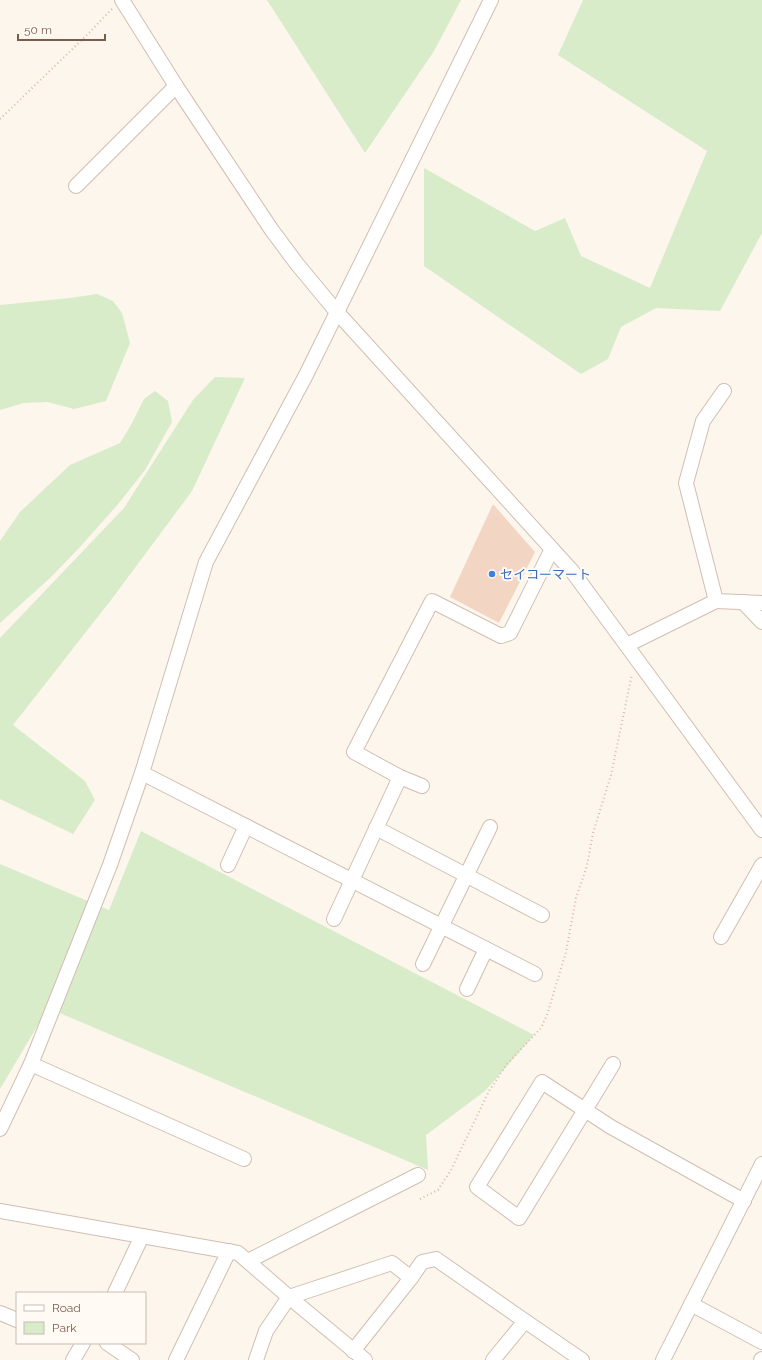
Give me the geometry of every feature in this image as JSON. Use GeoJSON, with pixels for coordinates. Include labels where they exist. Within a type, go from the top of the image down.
{"type":"FeatureCollection","features":[{"type":"Feature","properties":{"kind":"street"},"geometry":{"type":"LineString","coordinates":[[0,1129],[31,1064],[110,865],[142,774],[182,637],[206,562],[306,375],[336,311],[491,0]]}},
{"type":"Feature","properties":{"kind":"street"},"geometry":{"type":"LineString","coordinates":[[118,3],[176,86],[271,229],[297,264],[336,311],[572,571],[762,830]]}},
{"type":"Feature","properties":{"kind":"street"},"geometry":{"type":"LineString","coordinates":[[76,186],[176,86]]}},
{"type":"Feature","properties":{"kind":"street"},"geometry":{"type":"LineString","coordinates":[[716,601],[686,483],[703,421],[724,391]]}},
{"type":"Feature","properties":{"kind":"street"},"geometry":{"type":"LineString","coordinates":[[422,786],[400,777],[354,752],[432,600],[501,636],[510,633],[552,549]]}},
{"type":"Feature","properties":{"kind":"street"},"geometry":{"type":"LineString","coordinates":[[631,651],[716,601],[762,603]]}},
{"type":"Feature","properties":{"kind":"street"},"geometry":{"type":"LineString","coordinates":[[742,602],[762,622]]}},
{"type":"Feature","properties":{"kind":"street"},"geometry":{"type":"LineString","coordinates":[[142,774],[535,974]]}},
{"type":"Feature","properties":{"kind":"street"},"geometry":{"type":"LineString","coordinates":[[334,919],[400,777]]}},
{"type":"Feature","properties":{"kind":"street"},"geometry":{"type":"LineString","coordinates":[[228,865],[246,826]]}},
{"type":"Feature","properties":{"kind":"street"},"geometry":{"type":"LineString","coordinates":[[376,828],[542,915]]}},
{"type":"Feature","properties":{"kind":"street"},"geometry":{"type":"LineString","coordinates":[[422,964],[490,828]]}},
{"type":"Feature","properties":{"kind":"street"},"geometry":{"type":"LineString","coordinates":[[721,937],[762,865]]}},
{"type":"Feature","properties":{"kind":"street"},"geometry":{"type":"LineString","coordinates":[[467,989],[486,949]]}},
{"type":"Feature","properties":{"kind":"street"},"geometry":{"type":"LineString","coordinates":[[31,1064],[244,1159]]}},
{"type":"Feature","properties":{"kind":"street"},"geometry":{"type":"LineString","coordinates":[[613,1064],[586,1110],[519,1218],[477,1187],[542,1082],[586,1110],[611,1127],[744,1201]]}},
{"type":"Feature","properties":{"kind":"street"},"geometry":{"type":"LineString","coordinates":[[663,1360],[762,1164]]}},
{"type":"Feature","properties":{"kind":"street"},"geometry":{"type":"LineString","coordinates":[[248,1261],[418,1175]]}},
{"type":"Feature","properties":{"kind":"street"},"geometry":{"type":"LineString","coordinates":[[0,1211],[238,1253],[365,1360]]}},
{"type":"Feature","properties":{"kind":"street"},"geometry":{"type":"LineString","coordinates":[[114,1292],[142,1236]]}},
{"type":"Feature","properties":{"kind":"street"},"geometry":{"type":"LineString","coordinates":[[176,1360],[229,1251]]}},
{"type":"Feature","properties":{"kind":"street"},"geometry":{"type":"LineString","coordinates":[[353,1351],[422,1262],[436,1259],[582,1360]]}},
{"type":"Feature","properties":{"kind":"street"},"geometry":{"type":"LineString","coordinates":[[256,1360],[266,1331],[289,1297],[392,1263],[411,1278]]}},
{"type":"Feature","properties":{"kind":"street"},"geometry":{"type":"LineString","coordinates":[[692,1304],[762,1342]]}},
{"type":"Feature","properties":{"kind":"street"},"geometry":{"type":"LineString","coordinates":[[0,1314],[16,1320]]}},
{"type":"Feature","properties":{"kind":"street"},"geometry":{"type":"LineString","coordinates":[[493,1360],[525,1321]]}},
{"type":"Feature","properties":{"kind":"street"},"geometry":{"type":"LineString","coordinates":[[108,1344],[132,1360]]}},
{"type":"Feature","properties":{"kind":"path"},"geometry":{"type":"LineString","coordinates":[[0,119],[118,3]]}},
{"type":"Feature","properties":{"kind":"path"},"geometry":{"type":"LineString","coordinates":[[420,1199],[438,1190],[451,1170],[489,1091],[507,1064],[540,1028],[547,1015],[566,952],[576,898],[587,866],[593,833],[611,775],[632,673],[631,651]]}},
{"type":"Feature","properties":{"kind":"green space"},"geometry":{"type":"Polygon","coordinates":[[[267,0],[461,0],[434,51],[365,153],[267,0]]]}},
{"type":"Feature","properties":{"kind":"green space"},"geometry":{"type":"Polygon","coordinates":[[[583,0],[762,0],[762,233],[720,311],[656,308],[621,327],[608,359],[581,374],[424,266],[424,168],[535,231],[565,218],[581,256],[650,288],[707,151],[558,55],[583,0]]]}},
{"type":"Feature","properties":{"kind":"green space"},"geometry":{"type":"Polygon","coordinates":[[[97,294],[113,301],[122,313],[130,343],[106,401],[74,409],[48,402],[24,403],[0,410],[0,305],[97,294]]]}},
{"type":"Feature","properties":{"kind":"green space"},"geometry":{"type":"Polygon","coordinates":[[[215,377],[245,378],[192,491],[111,600],[13,725],[85,781],[95,800],[73,834],[0,799],[0,638],[124,508],[193,400],[215,377]]]}},
{"type":"Feature","properties":{"kind":"green space"},"geometry":{"type":"Polygon","coordinates":[[[155,391],[168,401],[172,422],[145,470],[119,503],[80,547],[50,578],[0,623],[0,541],[20,512],[70,465],[120,443],[144,399],[155,391]]]}},
{"type":"Feature","properties":{"kind":"green space"},"geometry":{"type":"Polygon","coordinates":[[[141,831],[534,1035],[485,1091],[426,1135],[428,1170],[48,1008],[0,1089],[0,864],[109,910],[141,831]]]}},
{"type":"Feature","properties":{"kind":"building","name":"セイコーマート"},"geometry":{"type":"Polygon","coordinates":[[[493,504],[535,552],[499,623],[450,597],[493,504]]]}},
{"type":"Feature","properties":{"kind":"place","name":"セイコーマート"},"geometry":{"type":"Point","coordinates":[492,574]}}]}
